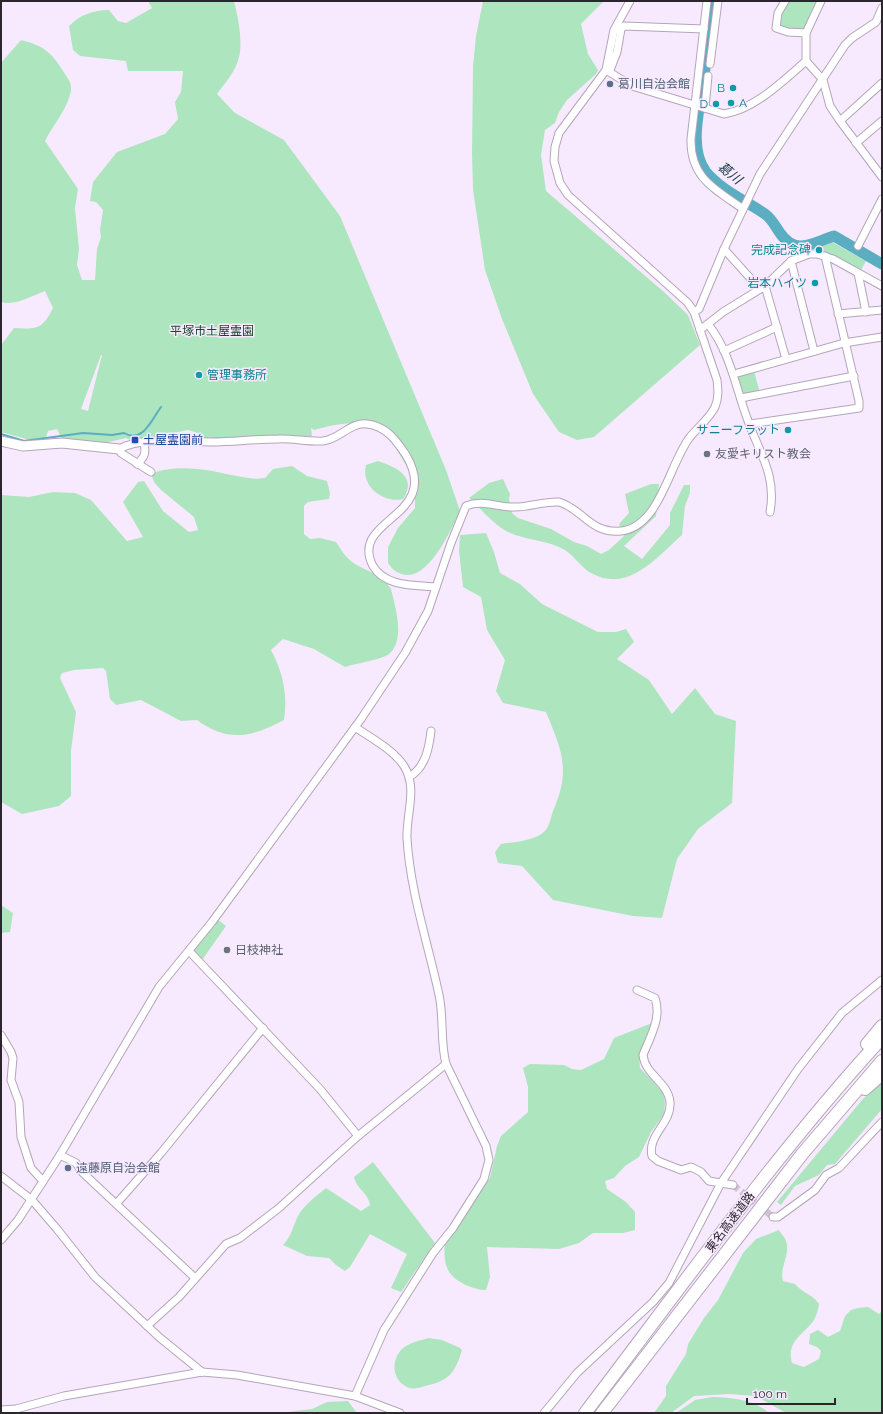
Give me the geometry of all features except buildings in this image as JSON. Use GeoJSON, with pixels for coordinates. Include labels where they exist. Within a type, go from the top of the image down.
{"type":"FeatureCollection","features":[{"type":"Feature","properties":{"kind":"highway"},"geometry":{"type":"LineString","coordinates":[[772,1166],[825,1096],[882,1026]]}},
{"type":"Feature","properties":{"kind":"highway","name":"東名高速道路"},"geometry":{"type":"LineString","coordinates":[[585,1413],[772,1166],[882,1038]]}},
{"type":"Feature","properties":{"kind":"highway","name":"東名高速道路"},"geometry":{"type":"LineString","coordinates":[[602,1413],[829,1121],[882,1061]]}},
{"type":"Feature","properties":{"kind":"highway"},"geometry":{"type":"LineString","coordinates":[[829,1121],[882,1074]]}},
{"type":"Feature","properties":{"kind":"street"},"geometry":{"type":"LineString","coordinates":[[608,71],[614,30],[630,1]]}},
{"type":"Feature","properties":{"kind":"street"},"geometry":{"type":"LineString","coordinates":[[707,1],[691,147],[696,167],[706,183],[743,209]]}},
{"type":"Feature","properties":{"kind":"street"},"geometry":{"type":"LineString","coordinates":[[710,64],[718,1]]}},
{"type":"Feature","properties":{"kind":"street"},"geometry":{"type":"LineString","coordinates":[[785,1],[778,13],[776,28],[788,32],[806,33]]}},
{"type":"Feature","properties":{"kind":"street"},"geometry":{"type":"LineString","coordinates":[[822,1],[806,33],[806,61],[823,80],[830,106],[840,122],[882,177]]}},
{"type":"Feature","properties":{"kind":"street"},"geometry":{"type":"LineString","coordinates":[[694,312],[699,308],[724,249],[768,161],[845,45],[852,38],[876,22],[882,8]]}},
{"type":"Feature","properties":{"kind":"street"},"geometry":{"type":"LineString","coordinates":[[1,1240],[32,1200],[159,987],[189,951],[355,727],[405,653],[428,611],[459,519],[466,506],[474,502],[515,508],[559,502],[566,504],[594,526],[612,531],[630,529],[644,520],[654,507],[676,460],[690,437],[707,418],[718,400],[717,380],[694,312],[683,299],[568,195],[560,183],[554,161],[555,147],[559,133],[608,71],[617,52],[621,29],[624,26],[704,28]]}},
{"type":"Feature","properties":{"kind":"street"},"geometry":{"type":"LineString","coordinates":[[608,71],[632,86],[695,104],[720,114],[738,111],[766,94],[806,61]]}},
{"type":"Feature","properties":{"kind":"street"},"geometry":{"type":"LineString","coordinates":[[705,108],[708,76]]}},
{"type":"Feature","properties":{"kind":"street"},"geometry":{"type":"LineString","coordinates":[[840,122],[882,83]]}},
{"type":"Feature","properties":{"kind":"street"},"geometry":{"type":"LineString","coordinates":[[856,143],[881,125]]}},
{"type":"Feature","properties":{"kind":"street"},"geometry":{"type":"LineString","coordinates":[[858,246],[882,200]]}},
{"type":"Feature","properties":{"kind":"street"},"geometry":{"type":"LineString","coordinates":[[724,249],[762,288],[777,327],[786,359]]}},
{"type":"Feature","properties":{"kind":"street"},"geometry":{"type":"LineString","coordinates":[[700,330],[723,312],[762,288],[791,261],[809,254],[825,256],[882,286]]}},
{"type":"Feature","properties":{"kind":"street"},"geometry":{"type":"LineString","coordinates":[[750,424],[859,408],[854,376],[844,343],[825,256]]}},
{"type":"Feature","properties":{"kind":"street"},"geometry":{"type":"LineString","coordinates":[[791,261],[814,351]]}},
{"type":"Feature","properties":{"kind":"street"},"geometry":{"type":"LineString","coordinates":[[858,273],[866,312]]}},
{"type":"Feature","properties":{"kind":"street"},"geometry":{"type":"LineString","coordinates":[[838,314],[882,310]]}},
{"type":"Feature","properties":{"kind":"street"},"geometry":{"type":"LineString","coordinates":[[708,324],[718,337],[734,374],[750,424],[770,474],[772,502],[770,512]]}},
{"type":"Feature","properties":{"kind":"street"},"geometry":{"type":"LineString","coordinates":[[724,351],[777,327]]}},
{"type":"Feature","properties":{"kind":"street"},"geometry":{"type":"LineString","coordinates":[[734,374],[844,343],[882,337]]}},
{"type":"Feature","properties":{"kind":"street"},"geometry":{"type":"LineString","coordinates":[[741,398],[854,376]]}},
{"type":"Feature","properties":{"kind":"street"},"geometry":{"type":"LineString","coordinates":[[1,441],[23,446],[62,443],[119,449],[125,446],[144,443],[189,441],[226,442],[278,439],[323,441],[361,424],[375,426],[383,429],[396,440],[408,459],[413,471],[414,486],[413,494],[406,505],[384,523],[373,537],[370,548],[371,560],[376,570],[388,580],[400,583],[436,587]]}},
{"type":"Feature","properties":{"kind":"street"},"geometry":{"type":"LineString","coordinates":[[137,464],[143,459],[145,454],[144,443]]}},
{"type":"Feature","properties":{"kind":"street"},"geometry":{"type":"LineString","coordinates":[[119,449],[121,453],[151,472]]}},
{"type":"Feature","properties":{"kind":"street"},"geometry":{"type":"LineString","coordinates":[[355,727],[396,757],[404,766],[409,777],[411,788],[407,836],[408,851],[423,934],[442,1008],[443,1055],[486,1146],[488,1160],[487,1172],[453,1228],[433,1253],[384,1330],[355,1396]]}},
{"type":"Feature","properties":{"kind":"street"},"geometry":{"type":"LineString","coordinates":[[409,777],[417,773],[424,764],[431,731]]}},
{"type":"Feature","properties":{"kind":"street"},"geometry":{"type":"LineString","coordinates":[[189,951],[320,1089],[358,1136]]}},
{"type":"Feature","properties":{"kind":"street"},"geometry":{"type":"LineString","coordinates":[[544,1413],[577,1373],[653,1302],[669,1283],[722,1183],[798,1070],[842,1013],[882,980]]}},
{"type":"Feature","properties":{"kind":"street"},"geometry":{"type":"LineString","coordinates":[[637,990],[655,998],[658,1008],[658,1015],[643,1055],[643,1060],[646,1068],[666,1089],[670,1101],[669,1114],[652,1142],[652,1156],[658,1161],[681,1170],[691,1167],[701,1172],[708,1181],[733,1186]]}},
{"type":"Feature","properties":{"kind":"street"},"geometry":{"type":"LineString","coordinates":[[117,1203],[263,1028]]}},
{"type":"Feature","properties":{"kind":"street"},"geometry":{"type":"LineString","coordinates":[[1,1035],[12,1052],[13,1058],[11,1080],[20,1102],[20,1137],[31,1168],[43,1181]]}},
{"type":"Feature","properties":{"kind":"street"},"geometry":{"type":"LineString","coordinates":[[147,1326],[179,1297],[226,1244],[240,1238],[279,1208],[358,1136],[446,1064]]}},
{"type":"Feature","properties":{"kind":"street"},"geometry":{"type":"LineString","coordinates":[[773,1216],[778,1217],[815,1190],[826,1175],[839,1168],[882,1122]]}},
{"type":"Feature","properties":{"kind":"street"},"geometry":{"type":"LineString","coordinates":[[60,1155],[76,1164],[83,1173],[117,1203],[195,1278]]}},
{"type":"Feature","properties":{"kind":"street"},"geometry":{"type":"LineString","coordinates":[[1,1176],[32,1200],[95,1277],[147,1326],[202,1372]]}},
{"type":"Feature","properties":{"kind":"street"},"geometry":{"type":"LineString","coordinates":[[1,1410],[16,1409],[64,1396],[202,1372],[236,1375],[355,1396],[400,1413]]}},
{"type":"Feature","properties":{"kind":"green space","name":"平塚市土屋霊園"},"geometry":{"type":"Polygon","coordinates":[[[148,1],[234,1],[240,36],[239,57],[233,72],[217,94],[235,113],[284,140],[340,216],[446,470],[460,511],[444,543],[436,555],[418,572],[408,575],[397,572],[393,570],[388,563],[388,547],[398,528],[415,508],[415,480],[384,429],[356,424],[341,424],[314,430],[311,428],[312,436],[201,438],[198,436],[198,433],[188,430],[133,441],[126,438],[105,443],[64,444],[57,429],[48,431],[44,444],[1,432],[1,345],[14,328],[38,327],[46,321],[53,308],[45,291],[18,302],[1,302],[1,63],[21,40],[29,42],[47,51],[56,61],[70,82],[71,91],[67,104],[45,141],[78,189],[75,208],[79,249],[77,265],[82,280],[95,280],[97,249],[101,237],[100,230],[103,210],[96,202],[90,201],[93,182],[117,152],[165,134],[178,119],[175,102],[181,92],[183,71],[128,71],[126,61],[80,56],[73,50],[69,26],[82,16],[103,10],[109,10],[118,21],[126,23],[152,8],[148,1]],[[101,355],[81,409],[88,411],[101,355]]]}},
{"type":"Feature","properties":{"kind":"green space"},"geometry":{"type":"Polygon","coordinates":[[[483,1],[604,1],[581,24],[588,54],[598,70],[596,74],[567,100],[559,112],[555,123],[545,130],[541,155],[546,191],[664,292],[688,315],[700,345],[594,437],[577,440],[559,432],[533,394],[502,319],[485,270],[473,190],[472,153],[473,66],[476,36],[483,1]]]}},
{"type":"Feature","properties":{"kind":"green space"},"geometry":{"type":"Polygon","coordinates":[[[788,1],[818,1],[805,29],[801,31],[779,27],[778,24],[788,1]]]}},
{"type":"Feature","properties":{"kind":"green space"},"geometry":{"type":"Polygon","coordinates":[[[832,242],[866,261],[860,272],[823,253],[821,246],[832,242]]]}},
{"type":"Feature","properties":{"kind":"green space"},"geometry":{"type":"Polygon","coordinates":[[[754,371],[760,393],[742,394],[737,379],[738,376],[754,371]]]}},
{"type":"Feature","properties":{"kind":"green space"},"geometry":{"type":"Polygon","coordinates":[[[378,461],[392,466],[403,474],[408,485],[403,499],[388,499],[375,492],[370,486],[365,473],[366,465],[378,461]]]}},
{"type":"Feature","properties":{"kind":"green space"},"geometry":{"type":"Polygon","coordinates":[[[292,466],[307,476],[327,481],[330,493],[329,499],[308,502],[304,506],[304,534],[310,539],[320,538],[336,542],[344,554],[352,562],[379,577],[388,584],[391,589],[397,613],[398,632],[394,648],[389,654],[381,658],[345,667],[314,649],[283,639],[271,650],[279,667],[284,684],[284,720],[251,734],[240,735],[230,735],[219,732],[197,720],[181,721],[141,700],[116,705],[110,699],[106,671],[103,668],[74,670],[62,673],[60,678],[76,712],[71,751],[71,796],[59,806],[22,814],[1,802],[1,495],[29,497],[53,492],[75,493],[91,500],[127,541],[143,537],[123,502],[138,482],[144,481],[163,511],[189,532],[198,530],[194,517],[161,490],[154,482],[151,474],[170,469],[191,468],[260,479],[265,478],[273,469],[292,466]]]}},
{"type":"Feature","properties":{"kind":"green space"},"geometry":{"type":"Polygon","coordinates":[[[503,479],[510,494],[509,499],[512,513],[518,518],[551,529],[574,542],[587,546],[601,554],[609,550],[624,536],[619,524],[629,513],[625,494],[651,484],[659,484],[656,516],[624,546],[642,559],[670,525],[670,513],[684,485],[690,485],[690,493],[685,506],[682,535],[641,570],[629,576],[617,579],[605,578],[591,573],[569,553],[555,545],[521,537],[508,532],[493,521],[469,498],[489,483],[503,479]]]}},
{"type":"Feature","properties":{"kind":"green space"},"geometry":{"type":"Polygon","coordinates":[[[486,533],[494,552],[500,573],[520,584],[542,604],[598,632],[616,632],[626,629],[634,642],[617,659],[649,680],[672,714],[695,688],[715,714],[736,721],[732,803],[698,829],[677,859],[662,918],[633,916],[553,900],[522,866],[498,863],[495,852],[501,844],[530,839],[545,831],[559,797],[563,772],[560,750],[546,712],[503,703],[496,691],[505,660],[487,630],[481,597],[463,587],[459,551],[460,535],[486,533]]]}},
{"type":"Feature","properties":{"kind":"green space"},"geometry":{"type":"Polygon","coordinates":[[[1,905],[13,913],[10,932],[1,933],[1,905]]]}},
{"type":"Feature","properties":{"kind":"green space"},"geometry":{"type":"Polygon","coordinates":[[[217,919],[226,926],[202,960],[195,955],[194,950],[217,919]]]}},
{"type":"Feature","properties":{"kind":"green space"},"geometry":{"type":"Polygon","coordinates":[[[652,1023],[639,1054],[640,1068],[663,1092],[665,1103],[664,1114],[651,1132],[639,1157],[625,1166],[614,1178],[605,1181],[607,1189],[626,1202],[635,1212],[635,1230],[623,1233],[593,1233],[579,1243],[559,1249],[487,1247],[490,1277],[486,1290],[476,1289],[459,1282],[448,1270],[444,1254],[445,1244],[490,1178],[497,1146],[501,1136],[528,1112],[528,1087],[523,1068],[530,1064],[564,1065],[572,1069],[581,1070],[604,1059],[614,1038],[652,1023]]]}},
{"type":"Feature","properties":{"kind":"green space"},"geometry":{"type":"Polygon","coordinates":[[[882,1081],[882,1109],[835,1164],[827,1165],[819,1175],[795,1186],[781,1205],[777,1202],[862,1100],[882,1081]]]}},
{"type":"Feature","properties":{"kind":"green space"},"geometry":{"type":"Polygon","coordinates":[[[373,1162],[435,1243],[401,1292],[391,1288],[407,1254],[370,1234],[350,1267],[345,1271],[329,1258],[307,1256],[283,1245],[302,1210],[311,1200],[326,1188],[361,1211],[370,1205],[367,1197],[357,1185],[354,1177],[373,1162]]]}},
{"type":"Feature","properties":{"kind":"green space"},"geometry":{"type":"Polygon","coordinates":[[[779,1230],[787,1246],[782,1271],[783,1281],[795,1284],[801,1290],[814,1298],[819,1304],[814,1320],[794,1343],[791,1355],[792,1363],[804,1367],[819,1359],[821,1351],[817,1347],[809,1344],[810,1334],[818,1330],[828,1337],[840,1331],[845,1316],[851,1310],[868,1307],[879,1314],[882,1311],[882,1413],[786,1413],[756,1396],[729,1394],[694,1396],[671,1413],[654,1413],[666,1396],[666,1386],[686,1354],[688,1344],[704,1318],[718,1300],[743,1253],[756,1239],[779,1230]]]}},
{"type":"Feature","properties":{"kind":"green space"},"geometry":{"type":"Polygon","coordinates":[[[429,1338],[442,1340],[462,1350],[456,1365],[450,1375],[440,1382],[416,1388],[407,1387],[401,1383],[395,1373],[394,1367],[397,1355],[406,1346],[429,1338]]]}},
{"type":"Feature","properties":{"kind":"green space"},"geometry":{"type":"Polygon","coordinates":[[[712,1397],[742,1400],[763,1408],[769,1413],[676,1413],[695,1400],[712,1397]]]}},
{"type":"Feature","properties":{"kind":"green space"},"geometry":{"type":"Polygon","coordinates":[[[348,1401],[357,1413],[279,1413],[312,1409],[327,1402],[348,1401]]]}},
{"type":"Feature","properties":{"kind":"waterway","name":"葛川"},"geometry":{"type":"LineString","coordinates":[[712,1],[696,139],[700,162],[706,172],[726,190],[758,209],[772,220],[780,233],[792,244],[805,246],[834,236],[882,264]]}},
{"type":"Feature","properties":{"kind":"waterway"},"geometry":{"type":"LineString","coordinates":[[1,434],[24,441],[83,433],[112,435],[124,433],[131,436],[137,435],[146,429],[161,407]]}},
{"type":"Feature","properties":{"kind":"tunnel"},"geometry":{"type":"LineString","coordinates":[[733,1185],[773,1217]]}},
{"type":"Feature","properties":{"kind":"place","name":"葛川自治会館"},"geometry":{"type":"Point","coordinates":[610,84]}},
{"type":"Feature","properties":{"kind":"place","name":"B"},"geometry":{"type":"Point","coordinates":[733,88]}},
{"type":"Feature","properties":{"kind":"place","name":"A"},"geometry":{"type":"Point","coordinates":[731,103]}},
{"type":"Feature","properties":{"kind":"place","name":"D"},"geometry":{"type":"Point","coordinates":[716,104]}},
{"type":"Feature","properties":{"kind":"place","name":"完成記念碑"},"geometry":{"type":"Point","coordinates":[819,250]}},
{"type":"Feature","properties":{"kind":"place","name":"岩本ハイツ"},"geometry":{"type":"Point","coordinates":[815,283]}},
{"type":"Feature","properties":{"kind":"place","name":"管理事務所"},"geometry":{"type":"Point","coordinates":[199,375]}},
{"type":"Feature","properties":{"kind":"place","name":"サニーフラット"},"geometry":{"type":"Point","coordinates":[788,430]}},
{"type":"Feature","properties":{"kind":"place","name":"土屋霊園前"},"geometry":{"type":"Point","coordinates":[135,440]}},
{"type":"Feature","properties":{"kind":"place","name":"友愛キリスト教会"},"geometry":{"type":"Point","coordinates":[707,454]}},
{"type":"Feature","properties":{"kind":"place","name":"日枝神社"},"geometry":{"type":"Point","coordinates":[227,950]}},
{"type":"Feature","properties":{"kind":"place","name":"遠藤原自治会館"},"geometry":{"type":"Point","coordinates":[68,1168]}}]}
